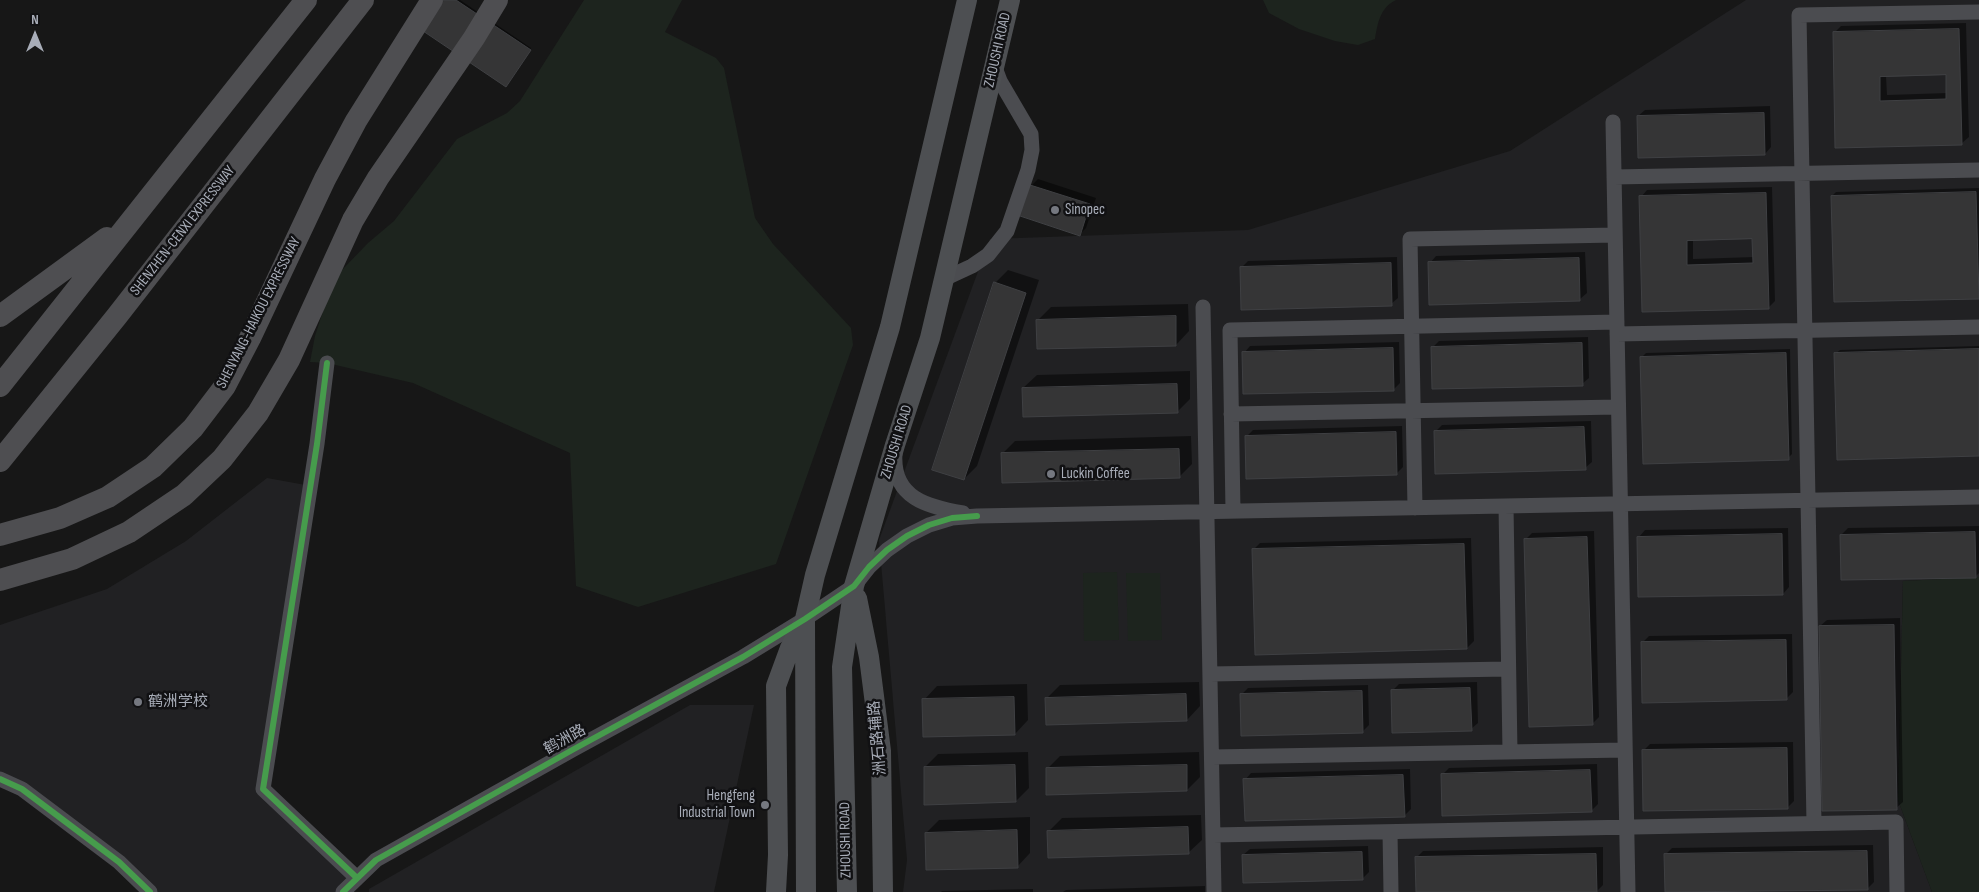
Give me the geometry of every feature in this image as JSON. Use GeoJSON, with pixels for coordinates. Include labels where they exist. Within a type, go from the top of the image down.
{"type":"FeatureCollection","features":[{"type":"Feature","properties":{"kind":"highway"},"geometry":{"type":"LineString","coordinates":[[0,363],[107,238],[296,0]]}},
{"type":"Feature","properties":{"kind":"highway"},"geometry":{"type":"LineString","coordinates":[[0,386],[306,0]]}},
{"type":"Feature","properties":{"kind":"highway","name":"SHENZHEN-CENXI EXPRESSWAY"},"geometry":{"type":"LineString","coordinates":[[0,461],[117,316],[363,0]]}},
{"type":"Feature","properties":{"kind":"highway","name":"SHENYANG-HAIKOU EXPRESSWAY"},"geometry":{"type":"LineString","coordinates":[[4,534],[60,518],[108,497],[153,467],[193,428],[229,378],[250,338],[325,179],[356,121],[432,0]]}},
{"type":"Feature","properties":{"kind":"highway"},"geometry":{"type":"LineString","coordinates":[[0,580],[72,559],[128,532],[184,495],[222,459],[258,413],[288,360],[353,220],[363,203],[378,178],[474,38],[497,0]]}},
{"type":"Feature","properties":{"kind":"highway"},"geometry":{"type":"LineString","coordinates":[[0,316],[107,238]]}},
{"type":"Feature","properties":{"kind":"main road"},"geometry":{"type":"LineString","coordinates":[[806,892],[805,619],[815,575],[890,327],[967,0]]}},
{"type":"Feature","properties":{"kind":"main road","name":"ZHOUSHI ROAD"},"geometry":{"type":"LineString","coordinates":[[847,892],[842,667],[854,586],[895,445],[930,338],[1010,0]]}},
{"type":"Feature","properties":{"kind":"main road","name":"洲石路辅路"},"geometry":{"type":"LineString","coordinates":[[854,586],[869,657],[881,751],[883,892]]}},
{"type":"Feature","properties":{"kind":"main road"},"geometry":{"type":"LineString","coordinates":[[776,892],[778,855],[776,686],[790,648],[805,619]]}},
{"type":"Feature","properties":{"kind":"main road"},"geometry":{"type":"LineString","coordinates":[[777,796],[799,892]]}},
{"type":"Feature","properties":{"kind":"street"},"geometry":{"type":"LineString","coordinates":[[1814,823],[1799,15],[1979,12]]}},
{"type":"Feature","properties":{"kind":"street"},"geometry":{"type":"LineString","coordinates":[[944,279],[972,266],[988,255],[1007,231],[1028,170],[1032,150],[1031,134],[1000,81],[994,65]]}},
{"type":"Feature","properties":{"kind":"street"},"geometry":{"type":"LineString","coordinates":[[1613,122],[1628,892]]}},
{"type":"Feature","properties":{"kind":"street"},"geometry":{"type":"LineString","coordinates":[[1614,177],[1979,170]]}},
{"type":"Feature","properties":{"kind":"street"},"geometry":{"type":"LineString","coordinates":[[1415,508],[1410,239],[1615,236]]}},
{"type":"Feature","properties":{"kind":"street"},"geometry":{"type":"LineString","coordinates":[[1203,308],[1214,892]]}},
{"type":"Feature","properties":{"kind":"street"},"geometry":{"type":"LineString","coordinates":[[1233,511],[1230,330],[1412,326],[1805,330],[1979,327]]}},
{"type":"Feature","properties":{"kind":"street"},"geometry":{"type":"LineString","coordinates":[[327,363],[317,444],[264,789],[357,878]]}},
{"type":"Feature","properties":{"kind":"street"},"geometry":{"type":"LineString","coordinates":[[1231,414],[1618,407]]}},
{"type":"Feature","properties":{"kind":"street"},"geometry":{"type":"LineString","coordinates":[[895,445],[894,463],[899,480],[909,494],[924,504],[976,516],[1979,497]]}},
{"type":"Feature","properties":{"kind":"street"},"geometry":{"type":"LineString","coordinates":[[1506,506],[1510,752]]}},
{"type":"Feature","properties":{"kind":"street","name":"鹤洲路"},"geometry":{"type":"LineString","coordinates":[[343,892],[376,860],[574,748],[743,657],[805,619],[854,586],[869,567],[907,536],[929,525],[976,516]]}},
{"type":"Feature","properties":{"kind":"street"},"geometry":{"type":"LineString","coordinates":[[1210,674],[1508,669]]}},
{"type":"Feature","properties":{"kind":"street"},"geometry":{"type":"LineString","coordinates":[[1212,757],[1625,750]]}},
{"type":"Feature","properties":{"kind":"street"},"geometry":{"type":"LineString","coordinates":[[0,779],[30,794],[118,862],[150,892]]}},
{"type":"Feature","properties":{"kind":"street"},"geometry":{"type":"LineString","coordinates":[[1213,835],[1896,822],[1897,892]]}},
{"type":"Feature","properties":{"kind":"street"},"geometry":{"type":"LineString","coordinates":[[1390,832],[1391,892]]}},
{"type":"Feature","properties":{"kind":"shaded area"},"geometry":{"type":"Polygon","coordinates":[[[584,0],[682,0],[665,32],[716,58],[724,68],[755,218],[773,244],[851,328],[853,345],[776,564],[638,607],[576,586],[570,453],[413,383],[327,363],[310,362],[315,336],[324,308],[341,271],[368,243],[394,221],[457,139],[507,113],[520,101],[584,0]]]}},
{"type":"Feature","properties":{"kind":"shaded area"},"geometry":{"type":"Polygon","coordinates":[[[1263,0],[1396,0],[1383,11],[1375,39],[1358,45],[1335,41],[1299,29],[1269,13],[1263,0]]]}},
{"type":"Feature","properties":{"kind":"shaded area"},"geometry":{"type":"Polygon","coordinates":[[[1746,0],[1979,0],[1979,577],[1903,581],[1898,800],[1932,892],[903,892],[907,860],[879,540],[990,239],[1248,230],[1510,151],[1746,0]]]}},
{"type":"Feature","properties":{"kind":"shaded area","name":"鹤洲学校"},"geometry":{"type":"Polygon","coordinates":[[[267,478],[311,486],[263,789],[357,878],[343,892],[150,892],[0,779],[0,625],[107,589],[186,541],[267,478]]]}},
{"type":"Feature","properties":{"kind":"shaded area"},"geometry":{"type":"Polygon","coordinates":[[[1117,572],[1119,640],[1084,641],[1083,573],[1117,572]]]}},
{"type":"Feature","properties":{"kind":"shaded area"},"geometry":{"type":"Polygon","coordinates":[[[1126,573],[1160,573],[1162,640],[1128,641],[1126,573]]]}},
{"type":"Feature","properties":{"kind":"shaded area"},"geometry":{"type":"Polygon","coordinates":[[[1979,577],[1979,892],[1932,892],[1898,800],[1903,581],[1979,577]]]}},
{"type":"Feature","properties":{"kind":"shaded area"},"geometry":{"type":"Polygon","coordinates":[[[690,705],[754,705],[714,892],[369,892],[369,889],[690,705]]]}},
{"type":"Feature","properties":{"kind":"building"},"geometry":{"type":"Polygon","coordinates":[[[444,0],[456,0],[531,50],[506,87],[423,31],[444,0]]]}},
{"type":"Feature","properties":{"kind":"building"},"geometry":{"type":"Polygon","coordinates":[[[1959,29],[1962,145],[1835,148],[1833,32],[1959,29]],[[1946,75],[1880,77],[1880,101],[1946,99],[1946,75]]]}},
{"type":"Feature","properties":{"kind":"building"},"geometry":{"type":"Polygon","coordinates":[[[1764,113],[1765,155],[1638,158],[1637,116],[1764,113]]]}},
{"type":"Feature","properties":{"kind":"building","name":"Sinopec"},"geometry":{"type":"Polygon","coordinates":[[[1030,185],[1090,204],[1080,236],[1020,216],[1030,185]]]}},
{"type":"Feature","properties":{"kind":"building"},"geometry":{"type":"Polygon","coordinates":[[[1976,192],[1979,299],[1834,302],[1831,196],[1976,192]]]}},
{"type":"Feature","properties":{"kind":"building"},"geometry":{"type":"Polygon","coordinates":[[[1766,193],[1769,309],[1642,312],[1639,196],[1766,193]],[[1752,239],[1687,241],[1687,265],[1753,263],[1752,239]]]}},
{"type":"Feature","properties":{"kind":"building"},"geometry":{"type":"Polygon","coordinates":[[[1579,258],[1580,301],[1429,305],[1428,262],[1579,258]]]}},
{"type":"Feature","properties":{"kind":"building"},"geometry":{"type":"Polygon","coordinates":[[[1391,263],[1392,306],[1241,310],[1240,267],[1391,263]]]}},
{"type":"Feature","properties":{"kind":"building"},"geometry":{"type":"Polygon","coordinates":[[[994,282],[1026,293],[964,480],[932,470],[994,282]]]}},
{"type":"Feature","properties":{"kind":"building"},"geometry":{"type":"Polygon","coordinates":[[[1176,316],[1176,346],[1037,349],[1036,320],[1176,316]]]}},
{"type":"Feature","properties":{"kind":"building"},"geometry":{"type":"Polygon","coordinates":[[[1582,343],[1583,386],[1432,389],[1431,347],[1582,343]]]}},
{"type":"Feature","properties":{"kind":"building"},"geometry":{"type":"Polygon","coordinates":[[[1393,348],[1394,391],[1243,394],[1242,352],[1393,348]]]}},
{"type":"Feature","properties":{"kind":"building"},"geometry":{"type":"Polygon","coordinates":[[[1979,349],[1979,456],[1837,460],[1834,353],[1979,349]]]}},
{"type":"Feature","properties":{"kind":"building"},"geometry":{"type":"Polygon","coordinates":[[[1786,353],[1789,460],[1643,464],[1640,357],[1786,353]]]}},
{"type":"Feature","properties":{"kind":"building"},"geometry":{"type":"Polygon","coordinates":[[[1177,384],[1178,413],[1023,417],[1022,388],[1177,384]]]}},
{"type":"Feature","properties":{"kind":"building"},"geometry":{"type":"Polygon","coordinates":[[[1584,427],[1586,470],[1435,474],[1434,431],[1584,427]]]}},
{"type":"Feature","properties":{"kind":"building"},"geometry":{"type":"Polygon","coordinates":[[[1396,432],[1397,475],[1246,479],[1245,436],[1396,432]]]}},
{"type":"Feature","properties":{"kind":"building"},"geometry":{"type":"Polygon","coordinates":[[[1179,449],[1180,478],[1002,483],[1001,453],[1179,449]]]}},
{"type":"Feature","properties":{"kind":"building"},"geometry":{"type":"Polygon","coordinates":[[[1975,532],[1976,578],[1841,580],[1840,535],[1975,532]]]}},
{"type":"Feature","properties":{"kind":"building"},"geometry":{"type":"Polygon","coordinates":[[[1782,534],[1783,595],[1638,597],[1637,537],[1782,534]]]}},
{"type":"Feature","properties":{"kind":"building"},"geometry":{"type":"Polygon","coordinates":[[[1587,537],[1593,725],[1529,727],[1524,539],[1587,537]]]}},
{"type":"Feature","properties":{"kind":"building"},"geometry":{"type":"Polygon","coordinates":[[[1464,544],[1467,649],[1255,655],[1252,549],[1464,544]]]}},
{"type":"Feature","properties":{"kind":"building"},"geometry":{"type":"Polygon","coordinates":[[[1894,625],[1897,810],[1822,811],[1819,626],[1894,625]]]}},
{"type":"Feature","properties":{"kind":"building"},"geometry":{"type":"Polygon","coordinates":[[[1786,640],[1787,700],[1642,703],[1641,642],[1786,640]]]}},
{"type":"Feature","properties":{"kind":"building"},"geometry":{"type":"Polygon","coordinates":[[[1470,688],[1472,731],[1392,733],[1391,690],[1470,688]]]}},
{"type":"Feature","properties":{"kind":"building"},"geometry":{"type":"Polygon","coordinates":[[[1362,691],[1363,733],[1241,736],[1240,694],[1362,691]]]}},
{"type":"Feature","properties":{"kind":"building"},"geometry":{"type":"Polygon","coordinates":[[[1186,694],[1187,721],[1046,725],[1045,698],[1186,694]]]}},
{"type":"Feature","properties":{"kind":"building"},"geometry":{"type":"Polygon","coordinates":[[[1014,697],[1015,735],[923,737],[922,699],[1014,697]]]}},
{"type":"Feature","properties":{"kind":"building"},"geometry":{"type":"Polygon","coordinates":[[[1787,748],[1788,809],[1643,811],[1642,750],[1787,748]]]}},
{"type":"Feature","properties":{"kind":"building"},"geometry":{"type":"Polygon","coordinates":[[[1015,765],[1016,802],[924,805],[924,767],[1015,765]]]}},
{"type":"Feature","properties":{"kind":"building"},"geometry":{"type":"Polygon","coordinates":[[[1187,765],[1187,791],[1046,795],[1046,768],[1187,765]]]}},
{"type":"Feature","properties":{"kind":"building"},"geometry":{"type":"Polygon","coordinates":[[[1590,770],[1592,812],[1442,816],[1441,774],[1590,770]]]}},
{"type":"Feature","properties":{"kind":"building"},"geometry":{"type":"Polygon","coordinates":[[[1403,775],[1405,817],[1245,821],[1243,779],[1403,775]]]}},
{"type":"Feature","properties":{"kind":"building"},"geometry":{"type":"Polygon","coordinates":[[[1188,827],[1189,854],[1048,858],[1047,831],[1188,827]]]}},
{"type":"Feature","properties":{"kind":"building"},"geometry":{"type":"Polygon","coordinates":[[[1017,830],[1018,868],[926,870],[925,833],[1017,830]]]}},
{"type":"Feature","properties":{"kind":"building"},"geometry":{"type":"Polygon","coordinates":[[[1867,851],[1868,890],[1665,892],[1664,854],[1867,851]]]}},
{"type":"Feature","properties":{"kind":"building"},"geometry":{"type":"Polygon","coordinates":[[[1362,852],[1363,880],[1243,883],[1242,855],[1362,852]]]}},
{"type":"Feature","properties":{"kind":"building"},"geometry":{"type":"Polygon","coordinates":[[[1596,854],[1597,892],[1416,892],[1415,857],[1596,854]]]}},
{"type":"Feature","properties":{"kind":"cycle path"},"geometry":{"type":"LineString","coordinates":[[327,363],[317,444],[263,789],[357,878]]}},
{"type":"Feature","properties":{"kind":"cycle path"},"geometry":{"type":"LineString","coordinates":[[343,892],[376,860],[743,657],[805,619],[854,586],[869,567],[887,550],[907,536],[929,525],[952,518],[977,516]]}},
{"type":"Feature","properties":{"kind":"cycle path"},"geometry":{"type":"LineString","coordinates":[[0,779],[22,789],[119,862],[150,892]]}},
{"type":"Feature","properties":{"kind":"place","name":"Sinopec"},"geometry":{"type":"Point","coordinates":[1055,210]}},
{"type":"Feature","properties":{"kind":"place","name":"Luckin Coffee"},"geometry":{"type":"Point","coordinates":[1051,474]}},
{"type":"Feature","properties":{"kind":"place","name":"鹤洲学校"},"geometry":{"type":"Point","coordinates":[138,702]}},
{"type":"Feature","properties":{"kind":"place","name":"Hengfeng Industrial Town"},"geometry":{"type":"Point","coordinates":[765,805]}}]}
